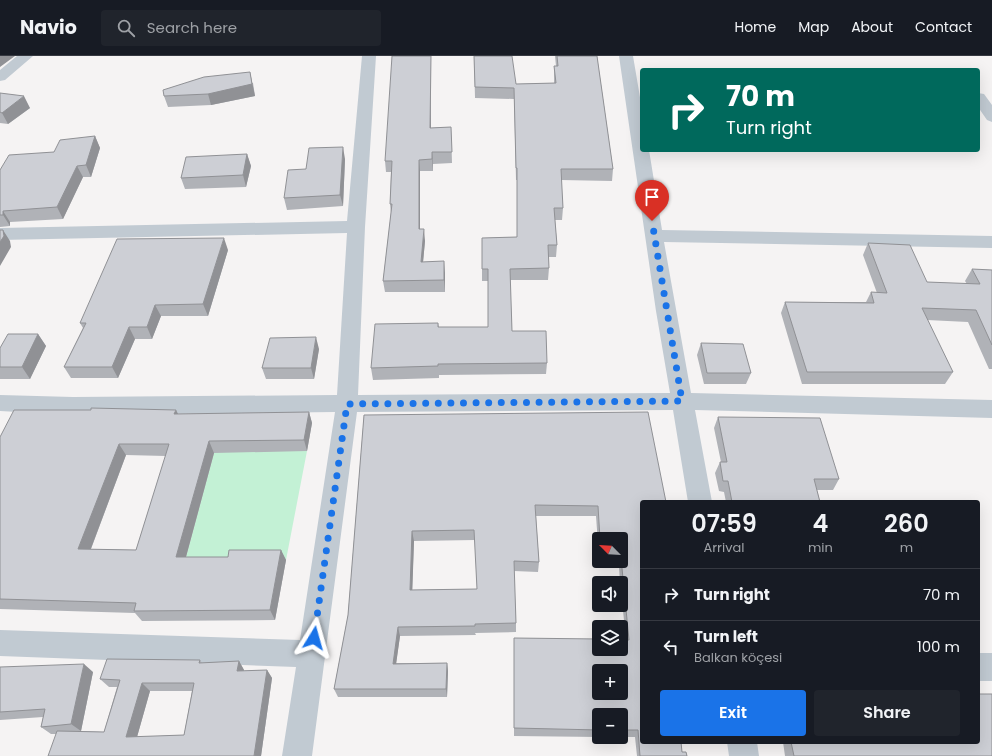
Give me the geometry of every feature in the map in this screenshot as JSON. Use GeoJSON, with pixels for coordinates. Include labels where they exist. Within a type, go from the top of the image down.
{"type":"FeatureCollection","features":[{"type":"Feature","properties":{"kind":"street"},"geometry":{"type":"LineString","coordinates":[[0,77],[26,56]]}},
{"type":"Feature","properties":{"kind":"street"},"geometry":{"type":"LineString","coordinates":[[297,756],[347,404],[356,227],[369,56]]}},
{"type":"Feature","properties":{"kind":"street"},"geometry":{"type":"LineString","coordinates":[[626,56],[640,146]]}},
{"type":"Feature","properties":{"kind":"street"},"geometry":{"type":"LineString","coordinates":[[983,97],[992,116]]}},
{"type":"Feature","properties":{"kind":"street"},"geometry":{"type":"LineString","coordinates":[[641,152],[700,500]]}},
{"type":"Feature","properties":{"kind":"street"},"geometry":{"type":"LineString","coordinates":[[0,234],[356,227]]}},
{"type":"Feature","properties":{"kind":"street"},"geometry":{"type":"LineString","coordinates":[[654,236],[992,242]]}},
{"type":"Feature","properties":{"kind":"street"},"geometry":{"type":"LineString","coordinates":[[0,403],[73,406],[682,401],[992,409]]}},
{"type":"Feature","properties":{"kind":"street"},"geometry":{"type":"LineString","coordinates":[[0,643],[311,654]]}},
{"type":"Feature","properties":{"kind":"street"},"geometry":{"type":"LineString","coordinates":[[980,666],[992,667]]}},
{"type":"Feature","properties":{"kind":"street"},"geometry":{"type":"LineString","coordinates":[[742,744],[744,756]]}},
{"type":"Feature","properties":{"kind":"green space"},"geometry":{"type":"Polygon","coordinates":[[[221,426],[307,451],[286,560],[235,561],[183,568],[221,426]]]}},
{"type":"Feature","properties":{"kind":"building"},"geometry":{"type":"Polygon","coordinates":[[[392,56],[431,56],[430,128],[451,127],[452,152],[432,152],[432,159],[419,160],[419,229],[424,229],[421,262],[444,261],[444,280],[383,281],[392,204],[390,204],[392,161],[385,161],[392,56]]]}},
{"type":"Feature","properties":{"kind":"building"},"geometry":{"type":"Polygon","coordinates":[[[474,56],[512,56],[516,84],[556,83],[554,66],[558,66],[557,56],[597,56],[613,169],[561,169],[563,208],[554,208],[557,245],[548,245],[549,268],[510,269],[512,331],[546,331],[547,363],[438,364],[438,366],[371,368],[375,324],[438,323],[438,327],[488,327],[488,269],[482,269],[482,238],[517,237],[517,168],[514,88],[475,87],[474,56]]]}},
{"type":"Feature","properties":{"kind":"building"},"geometry":{"type":"Polygon","coordinates":[[[250,72],[252,84],[208,94],[164,96],[163,90],[204,77],[250,72]]]}},
{"type":"Feature","properties":{"kind":"building"},"geometry":{"type":"Polygon","coordinates":[[[0,93],[24,96],[2,113],[0,112],[0,93]]]}},
{"type":"Feature","properties":{"kind":"building"},"geometry":{"type":"Polygon","coordinates":[[[95,136],[86,165],[77,166],[57,207],[3,211],[3,215],[0,215],[0,170],[9,155],[54,152],[60,140],[95,136]]]}},
{"type":"Feature","properties":{"kind":"building"},"geometry":{"type":"Polygon","coordinates":[[[343,147],[340,195],[284,198],[288,170],[306,169],[309,148],[343,147]]]}},
{"type":"Feature","properties":{"kind":"building"},"geometry":{"type":"Polygon","coordinates":[[[247,154],[243,175],[181,178],[186,157],[247,154]]]}},
{"type":"Feature","properties":{"kind":"building"},"geometry":{"type":"Polygon","coordinates":[[[0,230],[3,230],[4,236],[0,242],[0,230]]]}},
{"type":"Feature","properties":{"kind":"building"},"geometry":{"type":"Polygon","coordinates":[[[224,238],[203,304],[155,305],[147,327],[129,327],[112,367],[64,367],[86,323],[80,323],[117,239],[224,238]]]}},
{"type":"Feature","properties":{"kind":"building"},"geometry":{"type":"Polygon","coordinates":[[[868,243],[910,245],[927,282],[980,284],[972,269],[992,270],[992,345],[976,310],[922,308],[953,372],[807,372],[785,302],[874,303],[871,292],[887,293],[868,243]]]}},
{"type":"Feature","properties":{"kind":"building"},"geometry":{"type":"Polygon","coordinates":[[[8,334],[38,334],[22,367],[0,367],[0,348],[8,334]]]}},
{"type":"Feature","properties":{"kind":"building"},"geometry":{"type":"Polygon","coordinates":[[[316,337],[311,368],[262,368],[270,338],[316,337]]]}},
{"type":"Feature","properties":{"kind":"building"},"geometry":{"type":"Polygon","coordinates":[[[701,343],[743,344],[751,373],[707,373],[701,343]]]}},
{"type":"Feature","properties":{"kind":"building"},"geometry":{"type":"Polygon","coordinates":[[[91,408],[176,410],[174,414],[309,412],[304,440],[209,441],[176,557],[228,557],[229,550],[281,550],[270,610],[134,611],[136,603],[0,599],[0,437],[14,410],[91,410],[91,408]],[[119,444],[78,549],[136,550],[169,444],[119,444]]]}},
{"type":"Feature","properties":{"kind":"building"},"geometry":{"type":"Polygon","coordinates":[[[648,412],[666,500],[640,500],[640,744],[681,744],[682,752],[686,752],[687,756],[640,756],[638,730],[628,730],[628,708],[592,708],[592,730],[514,728],[514,638],[592,639],[592,656],[628,656],[629,640],[626,612],[628,612],[628,576],[623,576],[622,568],[628,568],[628,532],[600,532],[598,506],[535,505],[539,562],[514,561],[516,623],[475,624],[475,626],[398,627],[393,664],[447,663],[446,689],[334,689],[348,615],[364,415],[648,412]],[[474,530],[412,531],[410,590],[477,589],[474,530]]]}},
{"type":"Feature","properties":{"kind":"building"},"geometry":{"type":"Polygon","coordinates":[[[718,417],[820,418],[839,479],[814,479],[819,500],[732,500],[728,481],[723,481],[720,462],[727,462],[718,417]]]}},
{"type":"Feature","properties":{"kind":"building"},"geometry":{"type":"Polygon","coordinates":[[[107,659],[200,660],[199,663],[239,661],[237,671],[267,670],[254,756],[48,756],[57,731],[104,732],[120,680],[100,679],[107,659]],[[142,683],[126,737],[184,735],[194,683],[142,683]]]}},
{"type":"Feature","properties":{"kind":"building"},"geometry":{"type":"Polygon","coordinates":[[[84,664],[71,724],[41,727],[45,709],[0,712],[0,667],[84,664]]]}},
{"type":"Feature","properties":{"kind":"building"},"geometry":{"type":"Polygon","coordinates":[[[980,694],[992,694],[992,756],[794,756],[791,744],[980,744],[980,694]]]}},
{"type":"Feature","properties":{"kind":"route"},"geometry":{"type":"LineString","coordinates":[[314,638],[347,404],[682,401],[652,221]]}}]}
